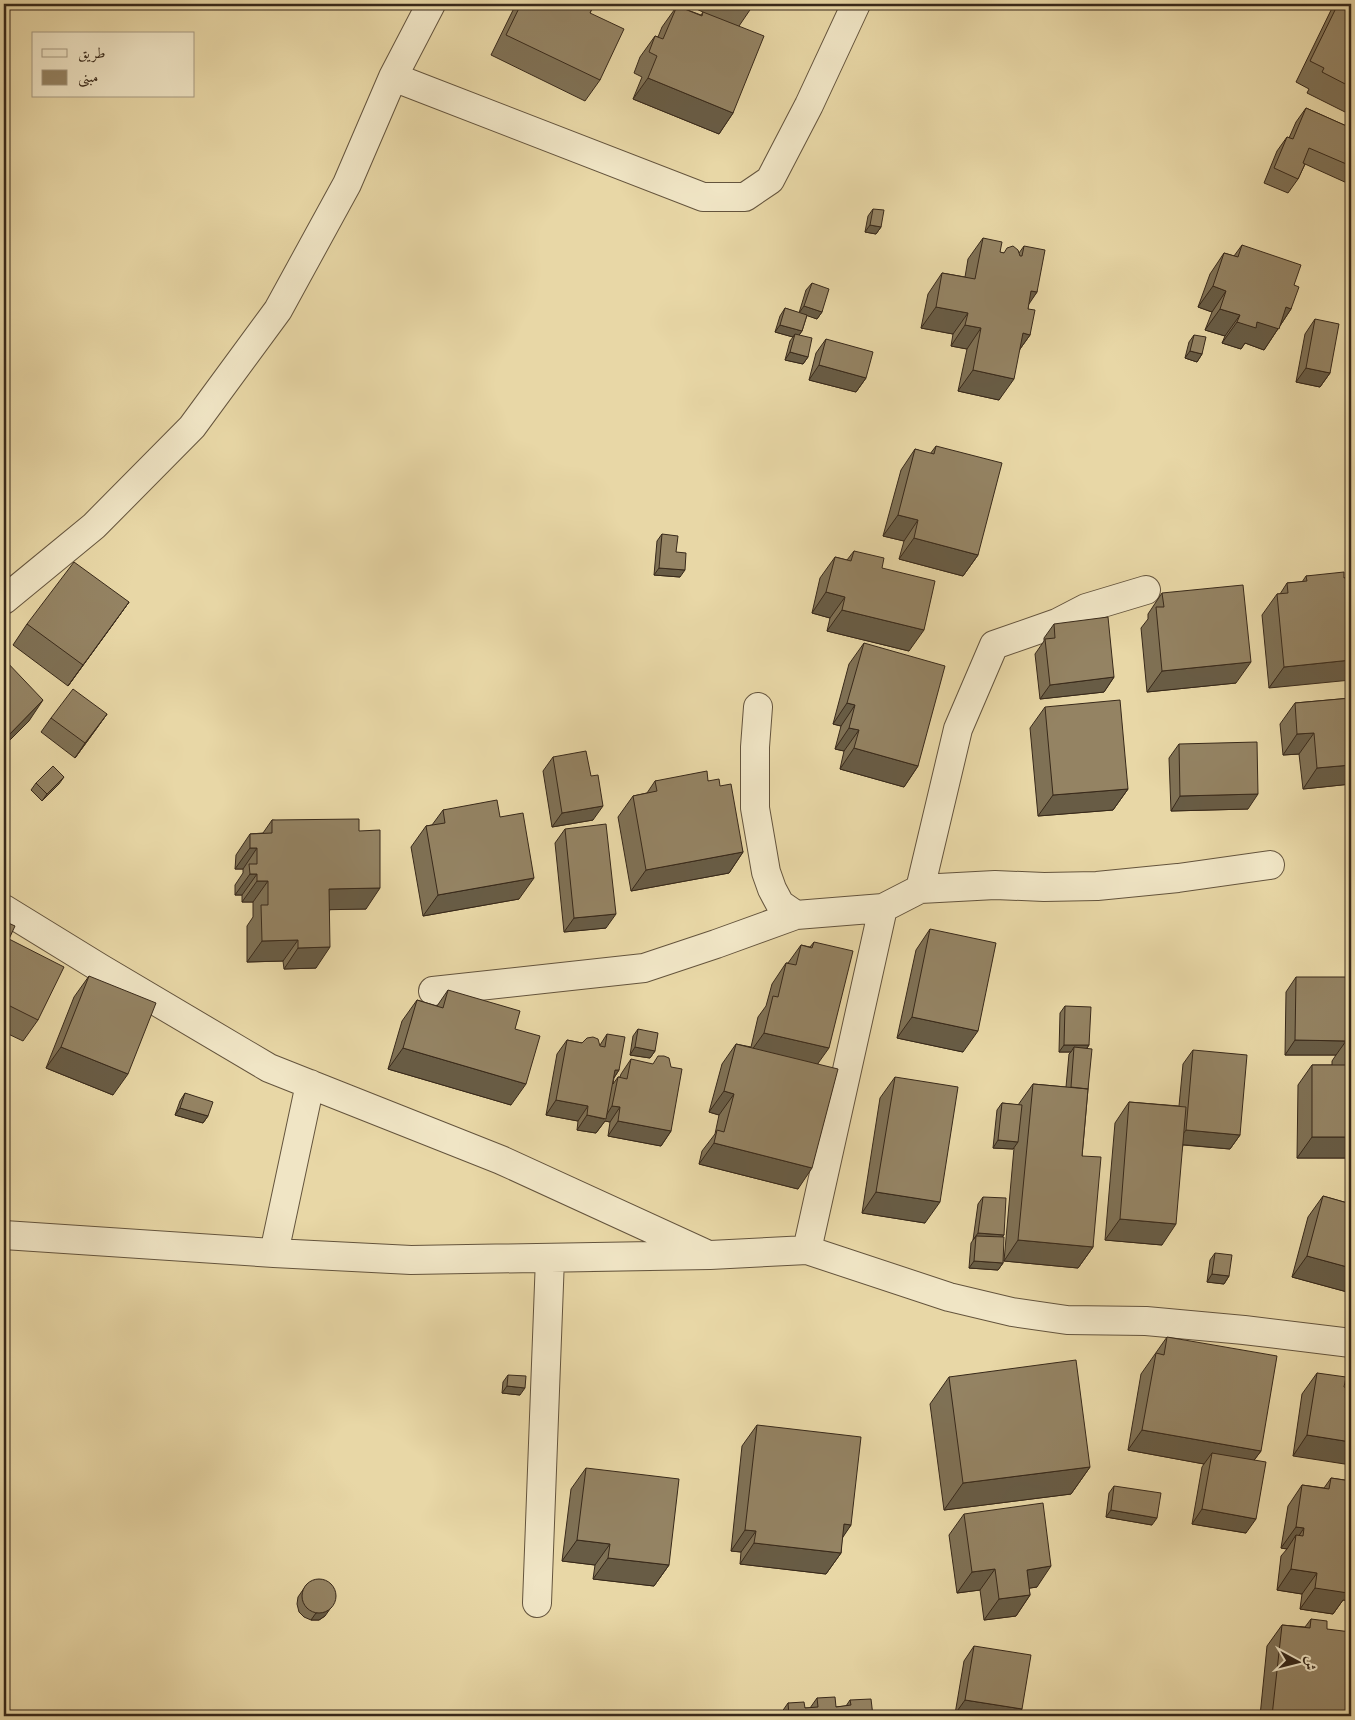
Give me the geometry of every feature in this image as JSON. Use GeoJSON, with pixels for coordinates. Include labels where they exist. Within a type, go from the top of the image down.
{"type":"FeatureCollection","features":[{"type":"Feature","properties":{"kind":"street"},"geometry":{"type":"LineString","coordinates":[[4,600],[94,526],[192,427],[278,310],[346,184],[393,77],[431,4]]}},
{"type":"Feature","properties":{"kind":"street"},"geometry":{"type":"LineString","coordinates":[[393,77],[703,197],[745,197],[770,180],[809,105],[856,4]]}},
{"type":"Feature","properties":{"kind":"street"},"geometry":{"type":"LineString","coordinates":[[920,889],[958,729],[994,645],[1057,623],[1086,608],[1146,590]]}},
{"type":"Feature","properties":{"kind":"street"},"geometry":{"type":"LineString","coordinates":[[758,707],[755,747],[756,808],[766,872],[780,904],[796,915]]}},
{"type":"Feature","properties":{"kind":"street"},"geometry":{"type":"LineString","coordinates":[[433,991],[644,968],[796,915],[883,908],[920,889],[995,885],[1044,887],[1096,886],[1178,878],[1270,865]]}},
{"type":"Feature","properties":{"kind":"street"},"geometry":{"type":"LineString","coordinates":[[807,1250],[883,908]]}},
{"type":"Feature","properties":{"kind":"street"},"geometry":{"type":"LineString","coordinates":[[4,909],[269,1068],[501,1160],[710,1256]]}},
{"type":"Feature","properties":{"kind":"street"},"geometry":{"type":"LineString","coordinates":[[274,1253],[310,1084]]}},
{"type":"Feature","properties":{"kind":"street"},"geometry":{"type":"LineString","coordinates":[[4,1235],[411,1260],[710,1256],[807,1250],[949,1297],[1012,1312],[1067,1320],[1146,1321],[1224,1328],[1351,1343]]}},
{"type":"Feature","properties":{"kind":"street"},"geometry":{"type":"LineString","coordinates":[[537,1603],[550,1258]]}},
{"type":"Feature","properties":{"kind":"building"},"geometry":{"type":"Polygon","coordinates":[[[521,4],[594,4],[590,13],[624,29],[600,80],[506,35],[521,4]]]}},
{"type":"Feature","properties":{"kind":"building"},"geometry":{"type":"Polygon","coordinates":[[[1338,4],[1351,4],[1351,87],[1322,72],[1324,68],[1310,61],[1338,4]]]}},
{"type":"Feature","properties":{"kind":"building"},"geometry":{"type":"Polygon","coordinates":[[[677,6],[702,16],[703,12],[764,36],[733,113],[648,78],[657,56],[649,52],[655,36],[663,39],[677,6]]]}},
{"type":"Feature","properties":{"kind":"building"},"geometry":{"type":"Polygon","coordinates":[[[1306,108],[1351,128],[1351,166],[1309,148],[1303,163],[1305,164],[1298,179],[1274,168],[1287,137],[1293,139],[1306,108]]]}},
{"type":"Feature","properties":{"kind":"building"},"geometry":{"type":"Polygon","coordinates":[[[873,209],[884,210],[881,227],[870,225],[873,209]]]}},
{"type":"Feature","properties":{"kind":"building"},"geometry":{"type":"Polygon","coordinates":[[[983,238],[1002,242],[1000,252],[1004,253],[1007,248],[1013,246],[1018,250],[1020,256],[1022,256],[1024,246],[1045,250],[1037,292],[1031,291],[1028,309],[1035,310],[1030,335],[1023,333],[1014,379],[973,370],[981,328],[965,325],[968,313],[936,307],[942,273],[975,279],[983,238]]]}},
{"type":"Feature","properties":{"kind":"building"},"geometry":{"type":"Polygon","coordinates":[[[1242,245],[1301,265],[1294,285],[1299,287],[1291,309],[1286,307],[1279,329],[1257,322],[1256,328],[1237,322],[1240,315],[1220,309],[1226,291],[1213,286],[1224,253],[1238,257],[1242,245]]]}},
{"type":"Feature","properties":{"kind":"building"},"geometry":{"type":"Polygon","coordinates":[[[812,283],[829,289],[822,312],[804,306],[812,283]]]}},
{"type":"Feature","properties":{"kind":"building"},"geometry":{"type":"Polygon","coordinates":[[[785,308],[807,315],[802,331],[780,325],[785,308]]]}},
{"type":"Feature","properties":{"kind":"building"},"geometry":{"type":"Polygon","coordinates":[[[1315,319],[1339,324],[1330,373],[1306,368],[1315,319]]]}},
{"type":"Feature","properties":{"kind":"building"},"geometry":{"type":"Polygon","coordinates":[[[795,334],[812,338],[808,357],[790,352],[795,334]]]}},
{"type":"Feature","properties":{"kind":"building"},"geometry":{"type":"Polygon","coordinates":[[[1194,335],[1206,337],[1202,354],[1190,351],[1194,335]]]}},
{"type":"Feature","properties":{"kind":"building"},"geometry":{"type":"Polygon","coordinates":[[[826,339],[873,352],[866,378],[819,365],[826,339]]]}},
{"type":"Feature","properties":{"kind":"building"},"geometry":{"type":"Polygon","coordinates":[[[936,446],[1002,463],[978,555],[914,538],[918,520],[898,515],[915,449],[934,454],[936,446]]]}},
{"type":"Feature","properties":{"kind":"building"},"geometry":{"type":"Polygon","coordinates":[[[662,534],[678,536],[676,552],[686,553],[685,570],[659,568],[662,534]]]}},
{"type":"Feature","properties":{"kind":"building"},"geometry":{"type":"Polygon","coordinates":[[[854,551],[884,558],[882,568],[935,581],[924,630],[842,610],[845,597],[826,592],[835,557],[851,561],[854,551]]]}},
{"type":"Feature","properties":{"kind":"building"},"geometry":{"type":"Polygon","coordinates":[[[74,562],[129,602],[83,665],[27,624],[74,562]]]}},
{"type":"Feature","properties":{"kind":"building"},"geometry":{"type":"Polygon","coordinates":[[[1344,572],[1344,578],[1351,577],[1351,660],[1284,667],[1277,594],[1288,593],[1287,583],[1307,581],[1306,576],[1344,572]]]}},
{"type":"Feature","properties":{"kind":"building"},"geometry":{"type":"Polygon","coordinates":[[[1243,585],[1251,662],[1162,671],[1156,607],[1164,607],[1162,593],[1243,585]]]}},
{"type":"Feature","properties":{"kind":"building"},"geometry":{"type":"Polygon","coordinates":[[[1108,617],[1114,677],[1050,685],[1045,639],[1055,638],[1054,624],[1108,617]]]}},
{"type":"Feature","properties":{"kind":"building"},"geometry":{"type":"Polygon","coordinates":[[[864,643],[945,666],[918,766],[854,748],[859,730],[849,728],[855,705],[847,703],[864,643]]]}},
{"type":"Feature","properties":{"kind":"building"},"geometry":{"type":"Polygon","coordinates":[[[4,659],[43,700],[4,740],[4,659]]]}},
{"type":"Feature","properties":{"kind":"building"},"geometry":{"type":"Polygon","coordinates":[[[73,689],[107,714],[85,743],[51,718],[73,689]]]}},
{"type":"Feature","properties":{"kind":"building"},"geometry":{"type":"Polygon","coordinates":[[[1351,698],[1351,765],[1317,768],[1314,733],[1297,734],[1295,703],[1351,698]]]}},
{"type":"Feature","properties":{"kind":"building"},"geometry":{"type":"Polygon","coordinates":[[[1120,700],[1128,789],[1053,795],[1045,707],[1120,700]]]}},
{"type":"Feature","properties":{"kind":"building"},"geometry":{"type":"Polygon","coordinates":[[[1257,742],[1258,794],[1180,796],[1179,744],[1257,742]]]}},
{"type":"Feature","properties":{"kind":"building"},"geometry":{"type":"Polygon","coordinates":[[[586,751],[591,776],[598,775],[603,806],[562,813],[553,757],[586,751]]]}},
{"type":"Feature","properties":{"kind":"building"},"geometry":{"type":"Polygon","coordinates":[[[53,766],[64,777],[47,794],[36,783],[53,766]]]}},
{"type":"Feature","properties":{"kind":"building"},"geometry":{"type":"Polygon","coordinates":[[[707,771],[708,781],[719,779],[720,786],[731,784],[743,852],[646,870],[633,796],[657,791],[655,781],[707,771]]]}},
{"type":"Feature","properties":{"kind":"building"},"geometry":{"type":"Polygon","coordinates":[[[497,800],[500,817],[523,813],[534,878],[438,895],[426,826],[445,823],[443,810],[497,800]]]}},
{"type":"Feature","properties":{"kind":"building"},"geometry":{"type":"Polygon","coordinates":[[[359,819],[359,831],[380,830],[380,888],[329,889],[330,947],[298,948],[298,940],[262,941],[261,905],[268,905],[268,881],[257,881],[257,874],[250,874],[249,864],[257,864],[257,848],[250,848],[250,834],[272,833],[272,820],[359,819]]]}},
{"type":"Feature","properties":{"kind":"building"},"geometry":{"type":"Polygon","coordinates":[[[606,824],[616,914],[574,918],[565,829],[606,824]]]}},
{"type":"Feature","properties":{"kind":"building"},"geometry":{"type":"Polygon","coordinates":[[[4,921],[15,926],[9,939],[64,967],[38,1020],[4,1003],[4,921]]]}},
{"type":"Feature","properties":{"kind":"building"},"geometry":{"type":"Polygon","coordinates":[[[930,929],[996,943],[978,1031],[912,1017],[930,929]]]}},
{"type":"Feature","properties":{"kind":"building"},"geometry":{"type":"Polygon","coordinates":[[[814,942],[853,951],[829,1048],[764,1033],[773,996],[778,997],[786,963],[796,965],[801,945],[812,948],[814,942]]]}},
{"type":"Feature","properties":{"kind":"building"},"geometry":{"type":"Polygon","coordinates":[[[89,976],[156,1003],[128,1074],[61,1047],[89,976]]]}},
{"type":"Feature","properties":{"kind":"building"},"geometry":{"type":"Polygon","coordinates":[[[1296,977],[1349,977],[1347,1041],[1295,1040],[1296,977]]]}},
{"type":"Feature","properties":{"kind":"building"},"geometry":{"type":"Polygon","coordinates":[[[448,990],[520,1011],[515,1029],[540,1036],[526,1084],[403,1048],[417,1000],[443,1008],[448,990]]]}},
{"type":"Feature","properties":{"kind":"building"},"geometry":{"type":"Polygon","coordinates":[[[1065,1006],[1091,1007],[1089,1045],[1064,1045],[1065,1006]]]}},
{"type":"Feature","properties":{"kind":"building"},"geometry":{"type":"Polygon","coordinates":[[[638,1029],[658,1033],[655,1051],[635,1047],[638,1029]]]}},
{"type":"Feature","properties":{"kind":"building"},"geometry":{"type":"Polygon","coordinates":[[[607,1034],[625,1037],[619,1070],[615,1070],[606,1119],[587,1115],[588,1106],[556,1100],[567,1040],[582,1043],[587,1038],[593,1037],[598,1039],[600,1046],[605,1047],[607,1034]]]}},
{"type":"Feature","properties":{"kind":"building"},"geometry":{"type":"Polygon","coordinates":[[[1347,1040],[1351,1040],[1351,1137],[1312,1137],[1312,1065],[1346,1065],[1347,1040]]]}},
{"type":"Feature","properties":{"kind":"building"},"geometry":{"type":"Polygon","coordinates":[[[736,1044],[838,1069],[812,1168],[714,1143],[717,1130],[724,1132],[734,1094],[724,1091],[736,1044]]]}},
{"type":"Feature","properties":{"kind":"building"},"geometry":{"type":"Polygon","coordinates":[[[1074,1047],[1092,1049],[1088,1089],[1071,1087],[1074,1047]]]}},
{"type":"Feature","properties":{"kind":"building"},"geometry":{"type":"Polygon","coordinates":[[[1193,1050],[1247,1055],[1240,1135],[1186,1130],[1193,1050]]]}},
{"type":"Feature","properties":{"kind":"building"},"geometry":{"type":"Polygon","coordinates":[[[658,1056],[669,1058],[671,1067],[682,1069],[671,1131],[618,1121],[620,1107],[612,1106],[618,1077],[627,1079],[631,1059],[653,1064],[658,1056]]]}},
{"type":"Feature","properties":{"kind":"building"},"geometry":{"type":"Polygon","coordinates":[[[895,1077],[958,1087],[940,1202],[876,1192],[895,1077]]]}},
{"type":"Feature","properties":{"kind":"building"},"geometry":{"type":"Polygon","coordinates":[[[1033,1084],[1088,1089],[1082,1156],[1101,1157],[1093,1247],[1018,1240],[1033,1084]]]}},
{"type":"Feature","properties":{"kind":"building"},"geometry":{"type":"Polygon","coordinates":[[[185,1093],[213,1102],[208,1116],[180,1108],[185,1093]]]}},
{"type":"Feature","properties":{"kind":"building"},"geometry":{"type":"Polygon","coordinates":[[[1129,1102],[1186,1107],[1176,1224],[1120,1219],[1129,1102]]]}},
{"type":"Feature","properties":{"kind":"building"},"geometry":{"type":"Polygon","coordinates":[[[1002,1103],[1022,1105],[1018,1142],[998,1140],[1002,1103]]]}},
{"type":"Feature","properties":{"kind":"building"},"geometry":{"type":"Polygon","coordinates":[[[1323,1196],[1351,1204],[1351,1268],[1307,1256],[1323,1196]]]}},
{"type":"Feature","properties":{"kind":"building"},"geometry":{"type":"Polygon","coordinates":[[[983,1197],[1006,1198],[1004,1235],[978,1233],[983,1197]]]}},
{"type":"Feature","properties":{"kind":"building"},"geometry":{"type":"Polygon","coordinates":[[[976,1236],[1004,1237],[1003,1263],[974,1261],[976,1236]]]}},
{"type":"Feature","properties":{"kind":"building"},"geometry":{"type":"Polygon","coordinates":[[[1215,1253],[1232,1255],[1229,1276],[1212,1274],[1215,1253]]]}},
{"type":"Feature","properties":{"kind":"building"},"geometry":{"type":"Polygon","coordinates":[[[1167,1337],[1277,1356],[1261,1451],[1142,1430],[1156,1353],[1164,1355],[1167,1337]]]}},
{"type":"Feature","properties":{"kind":"building"},"geometry":{"type":"Polygon","coordinates":[[[1076,1360],[1090,1467],[963,1483],[949,1377],[1076,1360]]]}},
{"type":"Feature","properties":{"kind":"building"},"geometry":{"type":"Polygon","coordinates":[[[1317,1373],[1346,1377],[1344,1387],[1351,1388],[1351,1442],[1307,1435],[1317,1373]]]}},
{"type":"Feature","properties":{"kind":"building"},"geometry":{"type":"Polygon","coordinates":[[[508,1375],[526,1376],[525,1388],[507,1386],[508,1375]]]}},
{"type":"Feature","properties":{"kind":"building"},"geometry":{"type":"Polygon","coordinates":[[[757,1425],[861,1437],[851,1525],[844,1524],[841,1553],[754,1543],[756,1531],[745,1530],[757,1425]]]}},
{"type":"Feature","properties":{"kind":"building"},"geometry":{"type":"Polygon","coordinates":[[[1212,1453],[1266,1462],[1256,1519],[1202,1509],[1212,1453]]]}},
{"type":"Feature","properties":{"kind":"building"},"geometry":{"type":"Polygon","coordinates":[[[586,1468],[679,1479],[669,1565],[608,1558],[610,1544],[577,1540],[586,1468]]]}},
{"type":"Feature","properties":{"kind":"building"},"geometry":{"type":"Polygon","coordinates":[[[1331,1478],[1351,1481],[1351,1578],[1348,1593],[1315,1588],[1317,1573],[1291,1569],[1296,1535],[1303,1536],[1304,1528],[1296,1527],[1302,1485],[1329,1489],[1331,1478]]]}},
{"type":"Feature","properties":{"kind":"building"},"geometry":{"type":"Polygon","coordinates":[[[1114,1486],[1161,1493],[1157,1518],[1111,1510],[1114,1486]]]}},
{"type":"Feature","properties":{"kind":"building"},"geometry":{"type":"Polygon","coordinates":[[[1043,1503],[1051,1566],[1027,1570],[1030,1595],[999,1599],[995,1569],[972,1572],[964,1514],[1043,1503]]]}},
{"type":"Feature","properties":{"kind":"building"},"geometry":{"type":"Polygon","coordinates":[[[319,1579],[331,1584],[336,1596],[331,1608],[319,1613],[307,1608],[302,1596],[307,1584],[319,1579]]]}},
{"type":"Feature","properties":{"kind":"building"},"geometry":{"type":"Polygon","coordinates":[[[1311,1619],[1327,1621],[1327,1629],[1351,1632],[1351,1716],[1272,1716],[1282,1625],[1310,1628],[1311,1619]]]}},
{"type":"Feature","properties":{"kind":"building"},"geometry":{"type":"Polygon","coordinates":[[[974,1646],[1031,1655],[1022,1709],[965,1700],[974,1646]]]}},
{"type":"Feature","properties":{"kind":"building"},"geometry":{"type":"Polygon","coordinates":[[[835,1697],[836,1707],[851,1705],[850,1700],[871,1699],[873,1716],[789,1716],[788,1703],[804,1702],[805,1708],[818,1707],[817,1698],[835,1697]]]}}]}
